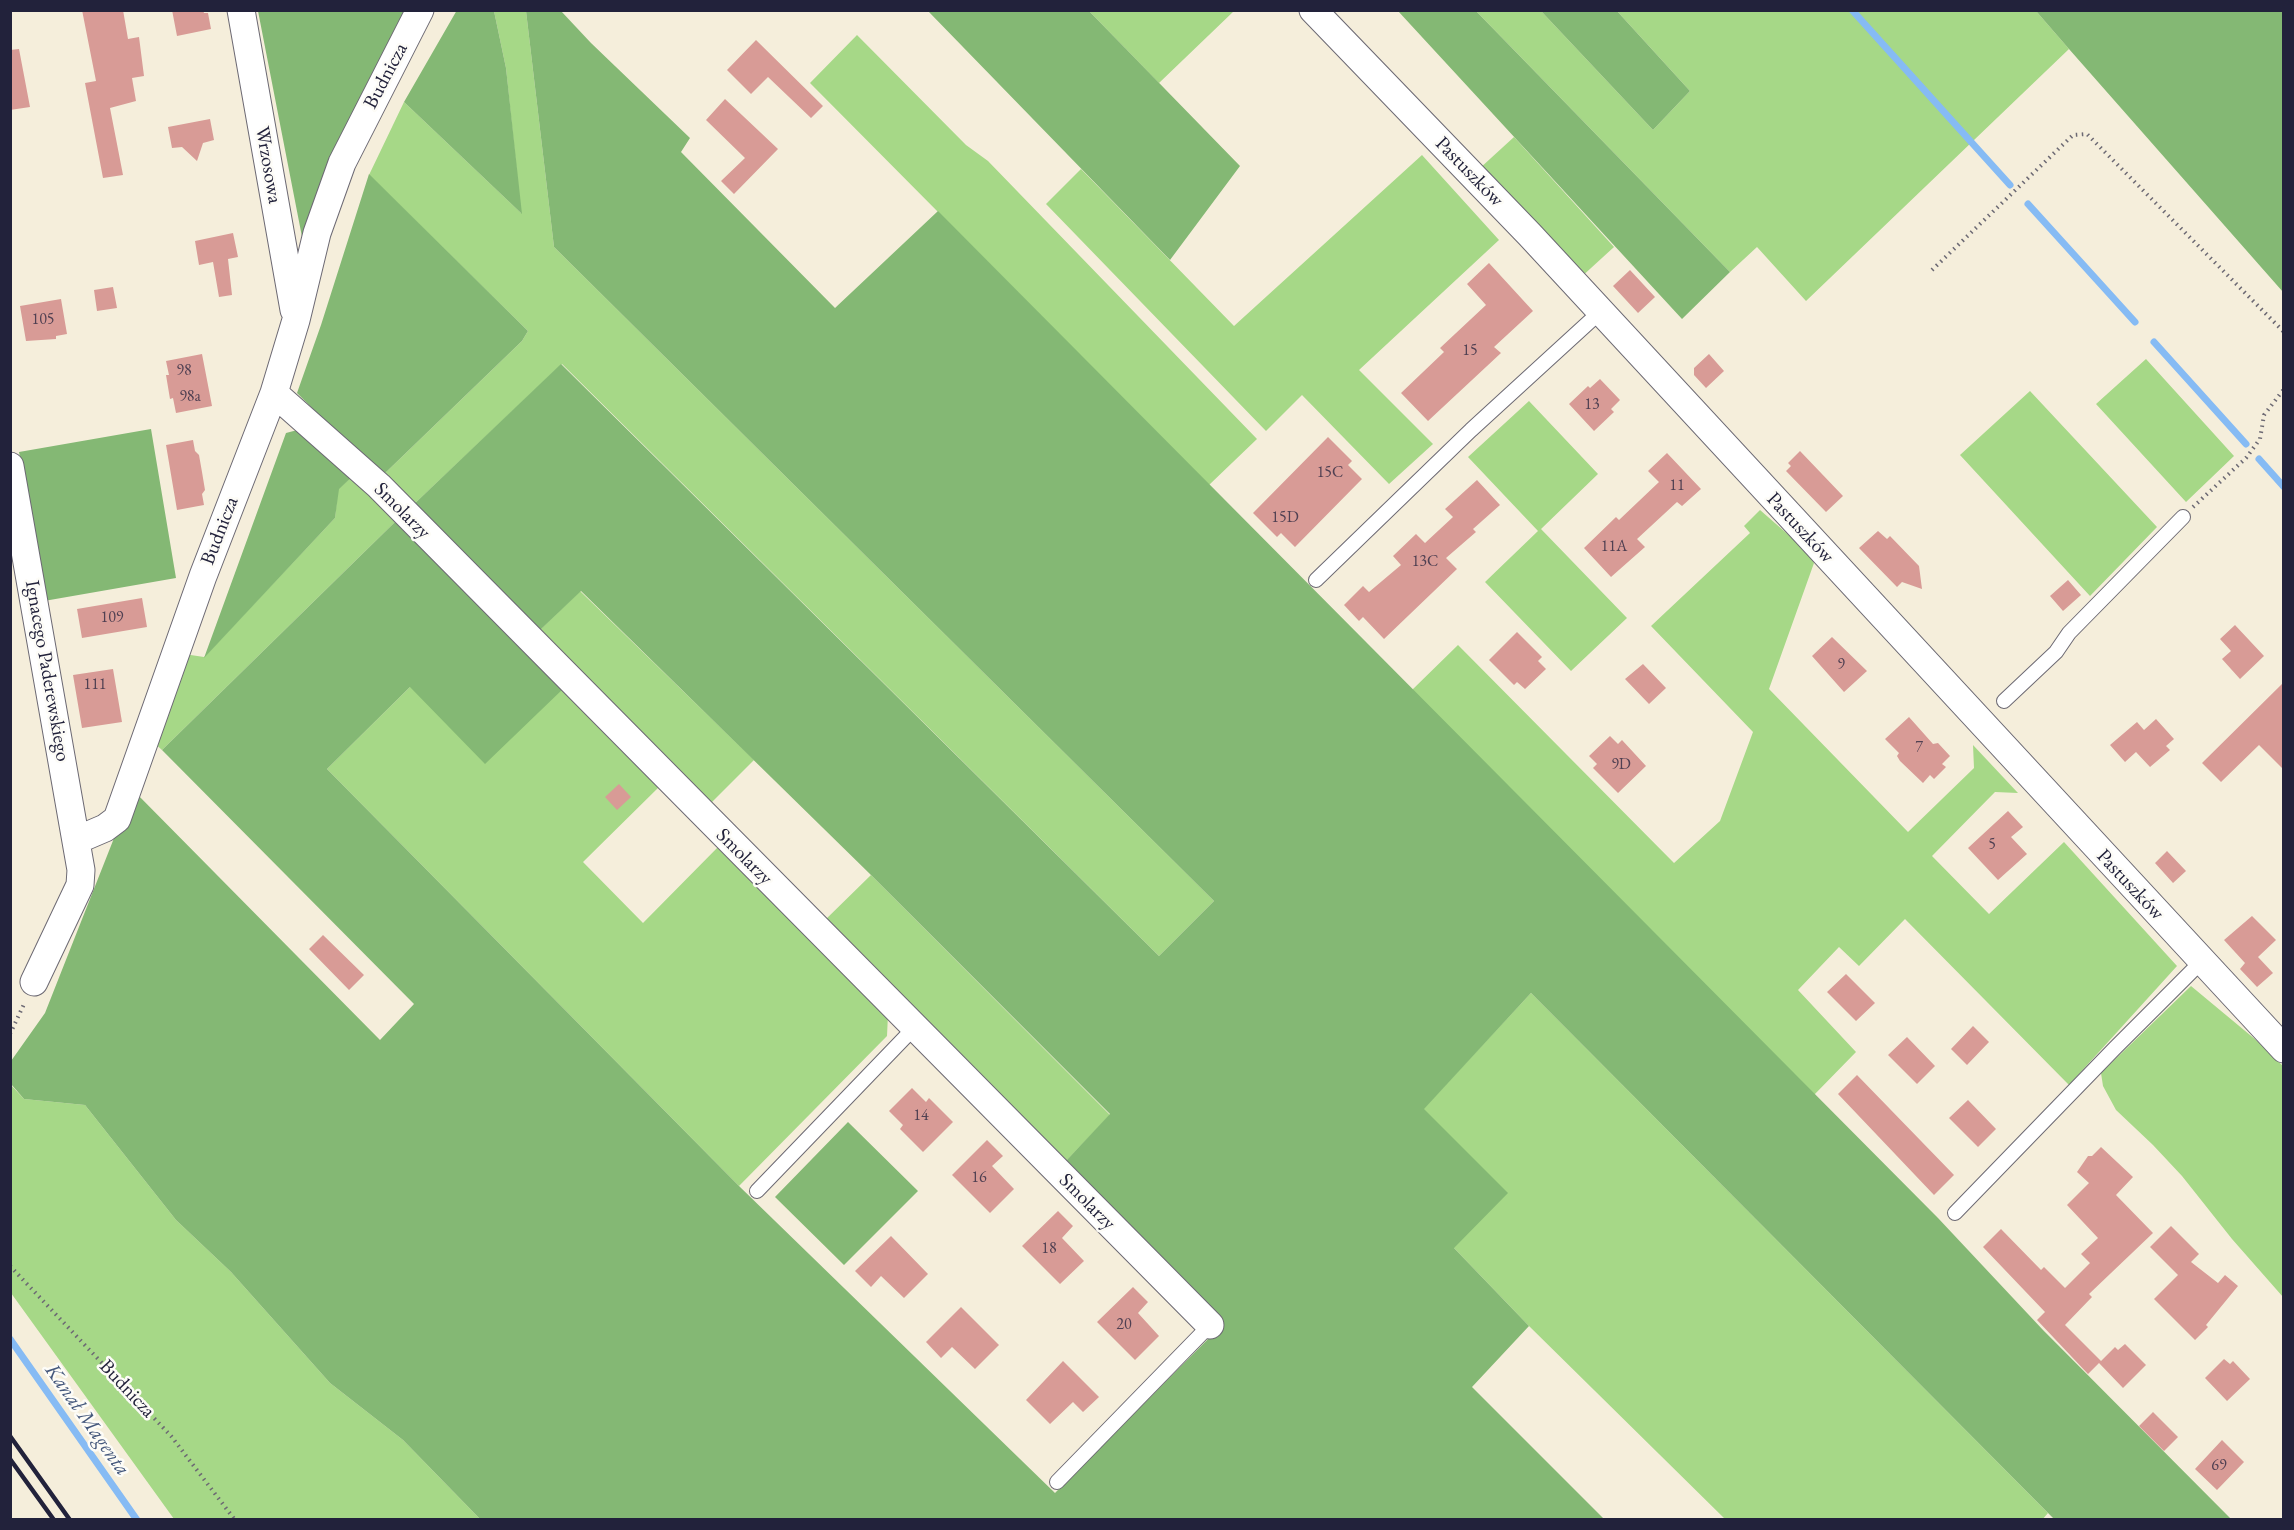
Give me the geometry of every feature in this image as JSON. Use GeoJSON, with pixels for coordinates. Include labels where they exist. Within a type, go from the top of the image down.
{"type":"FeatureCollection","features":[{"type":"Feature","properties":{"kind":"street","name":"Wrzosowa"},"geometry":{"type":"LineString","coordinates":[[241,10],[296,320]]}},
{"type":"Feature","properties":{"kind":"street","name":"Budnicza"},"geometry":{"type":"LineString","coordinates":[[77,840],[105,828],[117,819],[203,576],[274,393],[296,320],[317,233],[342,163],[420,10]]}},
{"type":"Feature","properties":{"kind":"street","name":"Pastuszków"},"geometry":{"type":"LineString","coordinates":[[1313,10],[1522,227],[2283,1049]]}},
{"type":"Feature","properties":{"kind":"street","name":"Smolarzy"},"geometry":{"type":"LineString","coordinates":[[274,393],[379,486],[1210,1326]]}},
{"type":"Feature","properties":{"kind":"street","name":"Ignacego Paderewskiego"},"geometry":{"type":"LineString","coordinates":[[10,466],[77,840]]}},
{"type":"Feature","properties":{"kind":"street"},"geometry":{"type":"LineString","coordinates":[[34,982],[80,885],[81,870],[77,840]]}},
{"type":"Feature","properties":{"kind":"lane"},"geometry":{"type":"LineString","coordinates":[[1316,580],[1472,430],[1600,312]]}},
{"type":"Feature","properties":{"kind":"lane"},"geometry":{"type":"LineString","coordinates":[[2004,701],[2056,652],[2068,633],[2183,517]]}},
{"type":"Feature","properties":{"kind":"lane"},"geometry":{"type":"LineString","coordinates":[[1955,1213],[2201,962]]}},
{"type":"Feature","properties":{"kind":"lane"},"geometry":{"type":"LineString","coordinates":[[757,1191],[914,1028]]}},
{"type":"Feature","properties":{"kind":"lane"},"geometry":{"type":"LineString","coordinates":[[1057,1482],[1210,1326]]}},
{"type":"Feature","properties":{"kind":"path"},"geometry":{"type":"LineString","coordinates":[[1932,270],[2073,135],[2087,134],[2283,332]]}},
{"type":"Feature","properties":{"kind":"path"},"geometry":{"type":"LineString","coordinates":[[2183,517],[2246,458],[2260,439],[2264,415],[2283,389]]}},
{"type":"Feature","properties":{"kind":"path"},"geometry":{"type":"LineString","coordinates":[[10,1034],[34,982]]}},
{"type":"Feature","properties":{"kind":"path","name":"Budnicza"},"geometry":{"type":"LineString","coordinates":[[10,1266],[171,1436],[235,1520]]}},
{"type":"Feature","properties":{"kind":"green space"},"geometry":{"type":"Polygon","coordinates":[[[457,10],[494,11],[506,68],[522,214],[404,102],[457,10]]]}},
{"type":"Feature","properties":{"kind":"green space"},"geometry":{"type":"Polygon","coordinates":[[[1092,10],[1234,11],[1159,83],[1090,12],[1092,10]]]}},
{"type":"Feature","properties":{"kind":"green space"},"geometry":{"type":"Polygon","coordinates":[[[258,11],[409,11],[303,242],[258,11]]]}},
{"type":"Feature","properties":{"kind":"green space"},"geometry":{"type":"Polygon","coordinates":[[[494,11],[526,11],[554,247],[1214,901],[1159,956],[562,364],[411,507],[381,477],[522,341],[528,331],[369,175],[404,102],[521,213],[506,68],[494,11]]]}},
{"type":"Feature","properties":{"kind":"green space"},"geometry":{"type":"Polygon","coordinates":[[[526,11],[561,11],[690,138],[681,152],[835,308],[938,211],[1938,1218],[2043,1330],[2231,1519],[2054,1519],[1531,993],[1424,1109],[1508,1193],[1454,1248],[1529,1326],[1472,1387],[1604,1519],[480,1519],[403,1440],[330,1383],[231,1272],[176,1220],[85,1105],[24,1099],[11,1084],[11,1061],[45,1013],[133,790],[380,1040],[414,1004],[162,750],[397,520],[565,687],[485,764],[410,687],[327,769],[739,1186],[1055,1493],[1223,1324],[1064,1163],[1110,1114],[871,875],[581,591],[537,633],[411,507],[561,364],[1159,956],[1214,901],[554,247],[526,11]]]}},
{"type":"Feature","properties":{"kind":"green space"},"geometry":{"type":"Polygon","coordinates":[[[928,11],[1092,11],[1090,12],[1240,166],[1170,260],[928,11]]]}},
{"type":"Feature","properties":{"kind":"green space"},"geometry":{"type":"Polygon","coordinates":[[[1398,11],[1476,11],[1730,272],[1682,319],[1398,11]]]}},
{"type":"Feature","properties":{"kind":"green space"},"geometry":{"type":"Polygon","coordinates":[[[1476,11],[1541,11],[1653,130],[1690,91],[1617,11],[2036,11],[2069,49],[1806,301],[1757,247],[1730,272],[1476,11]]]}},
{"type":"Feature","properties":{"kind":"green space"},"geometry":{"type":"Polygon","coordinates":[[[1541,11],[1617,11],[1690,91],[1653,130],[1541,11]]]}},
{"type":"Feature","properties":{"kind":"green space"},"geometry":{"type":"Polygon","coordinates":[[[2036,11],[2283,11],[2283,292],[2069,49],[2036,11]]]}},
{"type":"Feature","properties":{"kind":"green space"},"geometry":{"type":"Polygon","coordinates":[[[857,35],[966,145],[988,161],[1257,439],[1209,485],[810,83],[857,35]]]}},
{"type":"Feature","properties":{"kind":"green space"},"geometry":{"type":"Polygon","coordinates":[[[1514,137],[1614,247],[1579,279],[1479,169],[1514,137]]]}},
{"type":"Feature","properties":{"kind":"green space"},"geometry":{"type":"Polygon","coordinates":[[[1422,155],[1499,240],[1359,370],[1433,444],[1389,484],[1302,395],[1266,431],[1046,204],[1081,169],[1234,326],[1422,155]]]}},
{"type":"Feature","properties":{"kind":"green space"},"geometry":{"type":"Polygon","coordinates":[[[369,174],[528,331],[522,341],[381,477],[297,393],[369,174]]]}},
{"type":"Feature","properties":{"kind":"green space"},"geometry":{"type":"Polygon","coordinates":[[[2146,359],[2234,456],[2186,502],[2096,404],[2146,359]]]}},
{"type":"Feature","properties":{"kind":"green space"},"geometry":{"type":"Polygon","coordinates":[[[2030,391],[2157,527],[2090,596],[1960,455],[2030,391]]]}},
{"type":"Feature","properties":{"kind":"green space"},"geometry":{"type":"Polygon","coordinates":[[[1529,401],[1598,474],[1541,529],[1627,618],[1571,671],[1485,582],[1538,531],[1468,457],[1529,401]]]}},
{"type":"Feature","properties":{"kind":"green space"},"geometry":{"type":"Polygon","coordinates":[[[305,428],[353,476],[339,489],[335,518],[204,658],[286,433],[305,428]]]}},
{"type":"Feature","properties":{"kind":"green space"},"geometry":{"type":"Polygon","coordinates":[[[151,429],[176,578],[44,601],[19,452],[151,429]]]}},
{"type":"Feature","properties":{"kind":"green space"},"geometry":{"type":"Polygon","coordinates":[[[353,476],[397,520],[162,750],[152,741],[184,654],[204,657],[335,518],[338,489],[353,476]]]}},
{"type":"Feature","properties":{"kind":"green space"},"geometry":{"type":"Polygon","coordinates":[[[1760,510],[1807,551],[1814,563],[1769,689],[1908,832],[1974,768],[1973,745],[2018,793],[1995,792],[1932,856],[1989,914],[2064,842],[2177,966],[2069,1085],[1905,919],[1859,966],[1839,947],[1798,990],[1856,1052],[1814,1095],[1412,690],[1458,645],[1674,863],[1720,821],[1753,732],[1651,626],[1750,533],[1744,526],[1760,510]]]}},
{"type":"Feature","properties":{"kind":"green space"},"geometry":{"type":"Polygon","coordinates":[[[580,591],[754,760],[710,804],[537,633],[580,591]]]}},
{"type":"Feature","properties":{"kind":"green space"},"geometry":{"type":"Polygon","coordinates":[[[410,687],[565,687],[659,787],[583,862],[643,923],[720,845],[888,1014],[887,1036],[739,1186],[327,769],[410,687]]]}},
{"type":"Feature","properties":{"kind":"green space"},"geometry":{"type":"Polygon","coordinates":[[[871,875],[1110,1115],[1064,1163],[823,922],[871,875]]]}},
{"type":"Feature","properties":{"kind":"green space"},"geometry":{"type":"Polygon","coordinates":[[[2191,986],[2256,1040],[2283,1066],[2283,1297],[2232,1239],[2182,1176],[2116,1110],[2103,1086],[2101,1073],[2191,986]]]}},
{"type":"Feature","properties":{"kind":"green space"},"geometry":{"type":"Polygon","coordinates":[[[1531,993],[2048,1513],[2042,1520],[1725,1519],[1529,1326],[1454,1248],[1423,1109],[1531,993]]]}},
{"type":"Feature","properties":{"kind":"green space"},"geometry":{"type":"Polygon","coordinates":[[[10,1084],[24,1099],[85,1105],[176,1220],[231,1272],[330,1383],[403,1440],[480,1519],[174,1519],[11,1293],[10,1084]]]}},
{"type":"Feature","properties":{"kind":"green space"},"geometry":{"type":"Polygon","coordinates":[[[848,1122],[918,1191],[844,1265],[775,1197],[848,1122]]]}},
{"type":"Feature","properties":{"kind":"building"},"geometry":{"type":"Polygon","coordinates":[[[82,10],[123,10],[128,39],[139,37],[144,76],[132,78],[136,101],[110,108],[123,175],[103,178],[85,83],[96,81],[82,10]]]}},
{"type":"Feature","properties":{"kind":"building"},"geometry":{"type":"Polygon","coordinates":[[[172,10],[203,10],[204,13],[208,13],[211,29],[177,36],[172,10]]]}},
{"type":"Feature","properties":{"kind":"building"},"geometry":{"type":"Polygon","coordinates":[[[756,40],[823,106],[811,118],[768,77],[751,94],[727,70],[756,40]]]}},
{"type":"Feature","properties":{"kind":"building"},"geometry":{"type":"Polygon","coordinates":[[[19,49],[30,107],[10,110],[10,50],[19,49]]]}},
{"type":"Feature","properties":{"kind":"building"},"geometry":{"type":"Polygon","coordinates":[[[725,99],[778,149],[734,194],[721,181],[745,158],[706,120],[725,99]]]}},
{"type":"Feature","properties":{"kind":"building"},"geometry":{"type":"Polygon","coordinates":[[[210,119],[214,140],[203,143],[197,161],[182,147],[172,148],[168,127],[210,119]]]}},
{"type":"Feature","properties":{"kind":"building"},"geometry":{"type":"Polygon","coordinates":[[[233,233],[238,257],[228,259],[232,295],[219,297],[213,262],[199,265],[195,241],[233,233]]]}},
{"type":"Feature","properties":{"kind":"building"},"geometry":{"type":"Polygon","coordinates":[[[1489,263],[1533,311],[1494,347],[1501,353],[1428,421],[1401,393],[1444,352],[1440,348],[1486,305],[1467,284],[1489,263]]]}},
{"type":"Feature","properties":{"kind":"building"},"geometry":{"type":"Polygon","coordinates":[[[1630,270],[1655,297],[1638,313],[1613,286],[1630,270]]]}},
{"type":"Feature","properties":{"kind":"building"},"geometry":{"type":"Polygon","coordinates":[[[113,287],[117,308],[97,311],[94,290],[113,287]]]}},
{"type":"Feature","properties":{"kind":"building"},"geometry":{"type":"Polygon","coordinates":[[[61,299],[67,334],[56,336],[56,339],[26,341],[20,306],[61,299]]]}},
{"type":"Feature","properties":{"kind":"building"},"geometry":{"type":"Polygon","coordinates":[[[202,354],[212,406],[176,413],[173,398],[170,399],[166,361],[202,354]]]}},
{"type":"Feature","properties":{"kind":"building"},"geometry":{"type":"Polygon","coordinates":[[[1709,354],[1724,371],[1706,388],[1694,375],[1694,368],[1709,354]]]}},
{"type":"Feature","properties":{"kind":"building"},"geometry":{"type":"Polygon","coordinates":[[[1600,379],[1620,400],[1611,409],[1614,412],[1594,431],[1569,404],[1588,386],[1590,388],[1600,379]]]}},
{"type":"Feature","properties":{"kind":"building"},"geometry":{"type":"Polygon","coordinates":[[[1328,437],[1352,461],[1348,465],[1362,479],[1295,547],[1281,533],[1277,537],[1253,513],[1328,437]]]}},
{"type":"Feature","properties":{"kind":"building"},"geometry":{"type":"Polygon","coordinates":[[[193,440],[202,472],[205,490],[202,494],[204,505],[177,510],[166,445],[193,440]]]}},
{"type":"Feature","properties":{"kind":"building"},"geometry":{"type":"Polygon","coordinates":[[[1800,451],[1843,496],[1826,512],[1786,471],[1791,466],[1788,463],[1800,451]]]}},
{"type":"Feature","properties":{"kind":"building"},"geometry":{"type":"Polygon","coordinates":[[[1667,453],[1701,489],[1682,506],[1677,502],[1637,539],[1645,547],[1611,577],[1584,548],[1616,517],[1619,520],[1659,482],[1648,471],[1667,453]]]}},
{"type":"Feature","properties":{"kind":"building"},"geometry":{"type":"Polygon","coordinates":[[[1477,480],[1500,505],[1473,529],[1476,532],[1446,558],[1457,569],[1384,639],[1363,617],[1359,621],[1344,605],[1363,586],[1369,592],[1401,565],[1393,556],[1416,534],[1425,543],[1453,517],[1445,509],[1477,480]]]}},
{"type":"Feature","properties":{"kind":"building"},"geometry":{"type":"Polygon","coordinates":[[[1878,531],[1887,539],[1890,536],[1919,566],[1922,589],[1902,582],[1897,587],[1859,548],[1878,531]]]}},
{"type":"Feature","properties":{"kind":"building"},"geometry":{"type":"Polygon","coordinates":[[[2068,580],[2081,595],[2063,611],[2050,596],[2068,580]]]}},
{"type":"Feature","properties":{"kind":"building"},"geometry":{"type":"Polygon","coordinates":[[[142,598],[147,627],[82,638],[77,609],[142,598]]]}},
{"type":"Feature","properties":{"kind":"building"},"geometry":{"type":"Polygon","coordinates":[[[2235,625],[2264,656],[2240,679],[2222,659],[2231,651],[2220,639],[2235,625]]]}},
{"type":"Feature","properties":{"kind":"building"},"geometry":{"type":"Polygon","coordinates":[[[1517,632],[1542,657],[1538,661],[1546,669],[1525,689],[1517,682],[1514,685],[1489,660],[1517,632]]]}},
{"type":"Feature","properties":{"kind":"building"},"geometry":{"type":"Polygon","coordinates":[[[1832,637],[1867,671],[1844,692],[1812,656],[1832,637]]]}},
{"type":"Feature","properties":{"kind":"building"},"geometry":{"type":"Polygon","coordinates":[[[1643,664],[1666,688],[1649,704],[1625,679],[1643,664]]]}},
{"type":"Feature","properties":{"kind":"building"},"geometry":{"type":"Polygon","coordinates":[[[113,669],[122,722],[82,728],[73,675],[113,669]]]}},
{"type":"Feature","properties":{"kind":"building"},"geometry":{"type":"Polygon","coordinates":[[[2283,683],[2283,769],[2259,745],[2221,782],[2202,763],[2283,683]]]}},
{"type":"Feature","properties":{"kind":"building"},"geometry":{"type":"Polygon","coordinates":[[[1909,717],[1933,744],[1938,743],[1950,756],[1942,764],[1946,767],[1934,779],[1930,775],[1923,783],[1900,761],[1897,756],[1899,753],[1885,739],[1909,717]]]}},
{"type":"Feature","properties":{"kind":"building"},"geometry":{"type":"Polygon","coordinates":[[[2156,719],[2174,739],[2166,746],[2170,750],[2150,767],[2136,752],[2125,762],[2110,745],[2137,722],[2144,730],[2156,719]]]}},
{"type":"Feature","properties":{"kind":"building"},"geometry":{"type":"Polygon","coordinates":[[[1610,736],[1618,744],[1622,740],[1646,766],[1618,793],[1593,768],[1597,764],[1589,756],[1610,736]]]}},
{"type":"Feature","properties":{"kind":"building"},"geometry":{"type":"Polygon","coordinates":[[[619,784],[631,797],[617,810],[605,797],[619,784]]]}},
{"type":"Feature","properties":{"kind":"building"},"geometry":{"type":"Polygon","coordinates":[[[2008,811],[2023,827],[2011,837],[2027,854],[1998,880],[1968,848],[2008,811]]]}},
{"type":"Feature","properties":{"kind":"building"},"geometry":{"type":"Polygon","coordinates":[[[2167,851],[2186,871],[2173,883],[2155,863],[2167,851]]]}},
{"type":"Feature","properties":{"kind":"building"},"geometry":{"type":"Polygon","coordinates":[[[2252,916],[2276,940],[2258,957],[2273,973],[2257,987],[2240,969],[2245,963],[2224,940],[2252,916]]]}},
{"type":"Feature","properties":{"kind":"building"},"geometry":{"type":"Polygon","coordinates":[[[323,935],[364,975],[349,990],[309,949],[323,935]]]}},
{"type":"Feature","properties":{"kind":"building"},"geometry":{"type":"Polygon","coordinates":[[[1846,974],[1875,1003],[1856,1021],[1827,992],[1846,974]]]}},
{"type":"Feature","properties":{"kind":"building"},"geometry":{"type":"Polygon","coordinates":[[[1973,1026],[1989,1042],[1967,1065],[1951,1049],[1973,1026]]]}},
{"type":"Feature","properties":{"kind":"building"},"geometry":{"type":"Polygon","coordinates":[[[1907,1037],[1935,1066],[1917,1084],[1888,1055],[1907,1037]]]}},
{"type":"Feature","properties":{"kind":"building"},"geometry":{"type":"Polygon","coordinates":[[[1857,1075],[1954,1175],[1934,1195],[1838,1094],[1857,1075]]]}},
{"type":"Feature","properties":{"kind":"building"},"geometry":{"type":"Polygon","coordinates":[[[912,1088],[926,1102],[929,1098],[953,1122],[923,1152],[900,1129],[903,1125],[889,1111],[912,1088]]]}},
{"type":"Feature","properties":{"kind":"building"},"geometry":{"type":"Polygon","coordinates":[[[1968,1100],[1996,1129],[1978,1147],[1949,1118],[1968,1100]]]}},
{"type":"Feature","properties":{"kind":"building"},"geometry":{"type":"Polygon","coordinates":[[[987,1140],[1003,1156],[992,1166],[1014,1189],[990,1213],[952,1175],[987,1140]]]}},
{"type":"Feature","properties":{"kind":"building"},"geometry":{"type":"Polygon","coordinates":[[[2101,1147],[2133,1177],[2116,1195],[2153,1233],[2089,1294],[2092,1297],[2065,1325],[2101,1361],[2115,1347],[2118,1350],[2125,1344],[2146,1365],[2123,1388],[2099,1363],[2088,1374],[2037,1320],[2045,1312],[1983,1247],[2001,1229],[2041,1270],[2044,1267],[2065,1288],[2090,1263],[2081,1254],[2098,1238],[2067,1205],[2089,1183],[2077,1172],[2088,1156],[2092,1156],[2101,1147]]]}},
{"type":"Feature","properties":{"kind":"building"},"geometry":{"type":"Polygon","coordinates":[[[1058,1211],[1073,1226],[1062,1238],[1084,1261],[1060,1284],[1022,1246],[1058,1211]]]}},
{"type":"Feature","properties":{"kind":"building"},"geometry":{"type":"Polygon","coordinates":[[[2171,1226],[2199,1254],[2191,1262],[2218,1283],[2225,1275],[2238,1286],[2206,1325],[2208,1327],[2195,1340],[2154,1299],[2178,1275],[2150,1247],[2171,1226]]]}},
{"type":"Feature","properties":{"kind":"building"},"geometry":{"type":"Polygon","coordinates":[[[891,1236],[928,1274],[904,1298],[881,1276],[871,1287],[855,1271],[891,1236]]]}},
{"type":"Feature","properties":{"kind":"building"},"geometry":{"type":"Polygon","coordinates":[[[1133,1287],[1148,1302],[1138,1313],[1159,1336],[1135,1360],[1097,1322],[1133,1287]]]}},
{"type":"Feature","properties":{"kind":"building"},"geometry":{"type":"Polygon","coordinates":[[[961,1307],[999,1345],[975,1369],[952,1347],[941,1358],[926,1342],[961,1307]]]}},
{"type":"Feature","properties":{"kind":"building"},"geometry":{"type":"Polygon","coordinates":[[[2224,1359],[2230,1364],[2233,1361],[2250,1379],[2227,1401],[2205,1378],[2224,1359]]]}},
{"type":"Feature","properties":{"kind":"building"},"geometry":{"type":"Polygon","coordinates":[[[1063,1361],[1099,1397],[1083,1412],[1073,1402],[1050,1424],[1026,1400],[1063,1361]]]}},
{"type":"Feature","properties":{"kind":"building"},"geometry":{"type":"Polygon","coordinates":[[[2153,1412],[2178,1437],[2164,1451],[2139,1426],[2153,1412]]]}},
{"type":"Feature","properties":{"kind":"building"},"geometry":{"type":"Polygon","coordinates":[[[2222,1440],[2244,1462],[2217,1490],[2195,1469],[2222,1440]]]}},
{"type":"Feature","properties":{"kind":"waterway"},"geometry":{"type":"LineString","coordinates":[[1852,10],[2010,185]]}},
{"type":"Feature","properties":{"kind":"waterway"},"geometry":{"type":"LineString","coordinates":[[2028,204],[2135,322]]}},
{"type":"Feature","properties":{"kind":"waterway"},"geometry":{"type":"LineString","coordinates":[[2154,342],[2246,444]]}},
{"type":"Feature","properties":{"kind":"waterway"},"geometry":{"type":"LineString","coordinates":[[2259,459],[2284,487]]}},
{"type":"Feature","properties":{"kind":"waterway","name":"Kanał Magenta"},"geometry":{"type":"LineString","coordinates":[[10,1339],[137,1520]]}},
{"type":"Feature","properties":{"kind":"railway"},"geometry":{"type":"LineString","coordinates":[[10,1436],[70,1520]]}},
{"type":"Feature","properties":{"kind":"railway"},"geometry":{"type":"LineString","coordinates":[[10,1459],[54,1520]]}}]}
